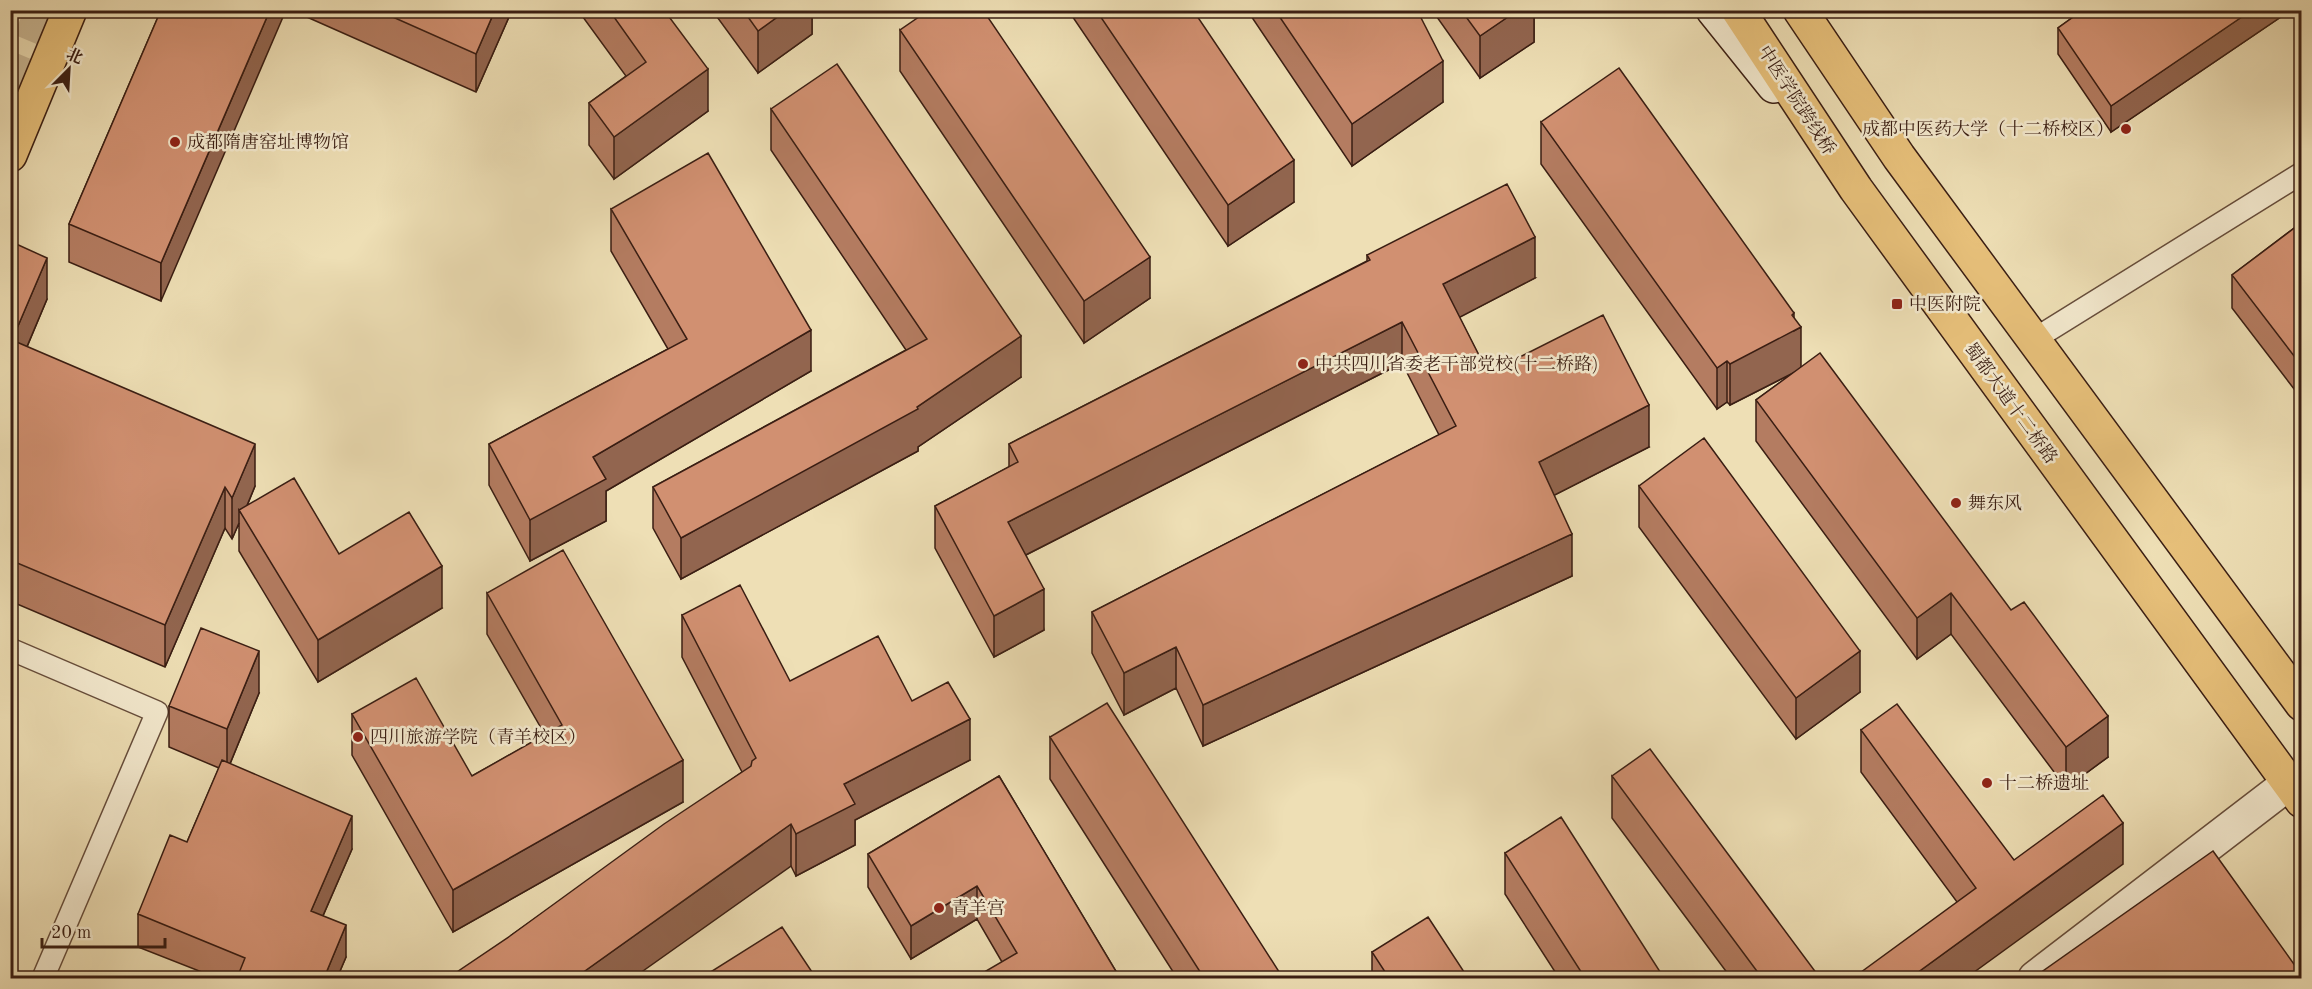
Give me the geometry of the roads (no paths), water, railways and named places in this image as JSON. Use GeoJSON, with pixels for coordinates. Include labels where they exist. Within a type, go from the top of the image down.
{"type":"FeatureCollection","features":[{"type":"Feature","properties":{"kind":"main road"},"geometry":{"type":"LineString","coordinates":[[10,155],[70,10]]}},
{"type":"Feature","properties":{"kind":"main road","name":"蜀都大道十二桥路"},"geometry":{"type":"LineString","coordinates":[[1713,10],[1856,189],[2295,792]]}},
{"type":"Feature","properties":{"kind":"main road","name":"中医学院跨线桥"},"geometry":{"type":"LineString","coordinates":[[1738,10],[1856,189]]}},
{"type":"Feature","properties":{"kind":"main road"},"geometry":{"type":"LineString","coordinates":[[1800,10],[1899,157],[2301,704]]}},
{"type":"Feature","properties":{"kind":"main road"},"geometry":{"type":"LineString","coordinates":[[1817,10],[1899,157]]}},
{"type":"Feature","properties":{"kind":"main road"},"geometry":{"type":"LineString","coordinates":[[2035,978],[2295,792]]}},
{"type":"Feature","properties":{"kind":"lane"},"geometry":{"type":"LineString","coordinates":[[2033,340],[2301,173]]}},
{"type":"Feature","properties":{"kind":"lane"},"geometry":{"type":"LineString","coordinates":[[10,649],[157,712],[43,978]]}},
{"type":"Feature","properties":{"kind":"tunnel"},"geometry":{"type":"LineString","coordinates":[[10,86],[42,10]]}},
{"type":"Feature","properties":{"kind":"place","name":"成都中医药大学（十二桥校区）"},"geometry":{"type":"Point","coordinates":[2126,129]}},
{"type":"Feature","properties":{"kind":"place","name":"成都隋唐窑址博物馆"},"geometry":{"type":"Point","coordinates":[175,142]}},
{"type":"Feature","properties":{"kind":"place","name":"中医附院"},"geometry":{"type":"Point","coordinates":[1897,304]}},
{"type":"Feature","properties":{"kind":"place","name":"中共四川省委老干部党校(十二桥路)"},"geometry":{"type":"Point","coordinates":[1303,364]}},
{"type":"Feature","properties":{"kind":"place","name":"舞东风"},"geometry":{"type":"Point","coordinates":[1956,503]}},
{"type":"Feature","properties":{"kind":"place","name":"四川旅游学院（青羊校区）"},"geometry":{"type":"Point","coordinates":[358,737]}},
{"type":"Feature","properties":{"kind":"place","name":"十二桥遗址"},"geometry":{"type":"Point","coordinates":[1987,783]}},
{"type":"Feature","properties":{"kind":"place","name":"青羊宫"},"geometry":{"type":"Point","coordinates":[939,908]}}]}
